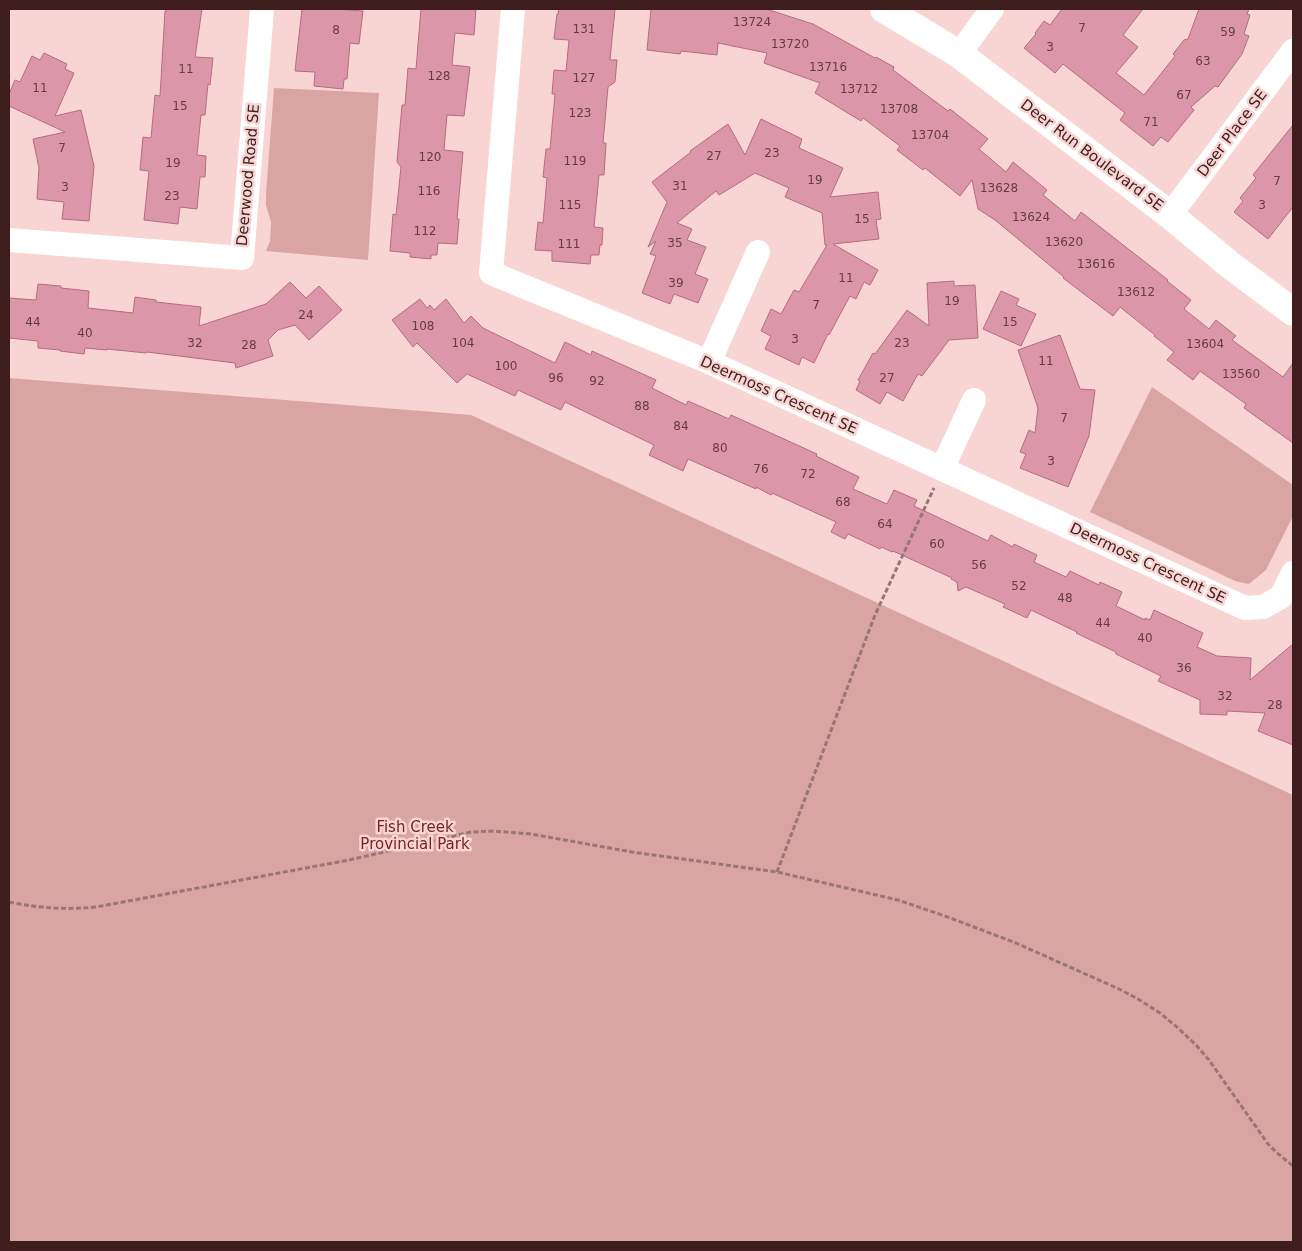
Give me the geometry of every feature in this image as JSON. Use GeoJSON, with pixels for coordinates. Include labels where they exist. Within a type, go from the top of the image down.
{"type":"FeatureCollection","features":[{"type":"Feature","properties":{"kind":"street","name":"Deerwood Road SE"},"geometry":{"type":"LineString","coordinates":[[9,240],[242,258],[262,9]]}},
{"type":"Feature","properties":{"kind":"street","name":"Deermoss Crescent SE"},"geometry":{"type":"LineString","coordinates":[[513,9],[491,273],[709,362],[1246,608],[1263,608],[1281,597],[1293,573]]}},
{"type":"Feature","properties":{"kind":"street","name":"Deer Run Boulevard SE"},"geometry":{"type":"LineString","coordinates":[[884,9],[959,54],[1170,215],[1230,265],[1293,312]]}},
{"type":"Feature","properties":{"kind":"street"},"geometry":{"type":"LineString","coordinates":[[959,54],[992,9]]}},
{"type":"Feature","properties":{"kind":"street","name":"Deer Place SE"},"geometry":{"type":"LineString","coordinates":[[1170,215],[1293,50]]}},
{"type":"Feature","properties":{"kind":"street"},"geometry":{"type":"LineString","coordinates":[[709,362],[758,252]]}},
{"type":"Feature","properties":{"kind":"street"},"geometry":{"type":"LineString","coordinates":[[942,469],[974,400]]}},
{"type":"Feature","properties":{"kind":"path"},"geometry":{"type":"LineString","coordinates":[[777,872],[875,616],[942,469]]}},
{"type":"Feature","properties":{"kind":"path"},"geometry":{"type":"LineString","coordinates":[[9,902],[35,907],[96,908],[350,860],[481,831],[531,834],[632,852],[777,872],[898,900],[945,916],[1045,956],[1138,999],[1160,1013],[1196,1045],[1209,1060],[1268,1144],[1293,1166]]}},
{"type":"Feature","properties":{"kind":"green space"},"geometry":{"type":"Polygon","coordinates":[[[274,88],[379,93],[368,260],[266,251],[270,241],[271,222],[266,205],[266,193],[274,88]]]}},
{"type":"Feature","properties":{"kind":"green space","name":"Fish Creek Provincial Park"},"geometry":{"type":"Polygon","coordinates":[[[9,378],[471,415],[1293,795],[1293,1242],[9,1242],[9,378]]]}},
{"type":"Feature","properties":{"kind":"green space"},"geometry":{"type":"Polygon","coordinates":[[[1152,387],[1293,485],[1293,516],[1266,570],[1249,584],[1235,581],[1090,512],[1152,387]]]}},
{"type":"Feature","properties":{"kind":"building"},"geometry":{"type":"Polygon","coordinates":[[[167,9],[202,9],[195,57],[213,58],[205,115],[201,115],[197,155],[206,156],[205,177],[200,177],[197,209],[180,207],[178,224],[144,220],[149,171],[140,170],[143,137],[151,138],[155,95],[160,96],[165,11],[167,9]]]}},
{"type":"Feature","properties":{"kind":"building"},"geometry":{"type":"Polygon","coordinates":[[[302,9],[363,11],[359,44],[350,43],[347,79],[344,79],[343,89],[314,86],[315,72],[295,71],[302,9]]]}},
{"type":"Feature","properties":{"kind":"building"},"geometry":{"type":"Polygon","coordinates":[[[421,9],[476,9],[474,35],[455,33],[452,65],[470,67],[464,116],[447,115],[444,150],[463,152],[457,219],[459,219],[457,244],[438,243],[437,255],[431,255],[431,259],[410,257],[410,253],[390,251],[393,214],[396,215],[401,167],[397,162],[402,105],[405,105],[408,68],[416,69],[421,9]]]}},
{"type":"Feature","properties":{"kind":"building"},"geometry":{"type":"Polygon","coordinates":[[[559,9],[615,9],[610,60],[617,60],[615,82],[608,87],[603,143],[606,143],[604,175],[599,175],[594,227],[603,228],[602,245],[600,245],[599,255],[591,255],[590,264],[552,261],[552,251],[535,250],[538,222],[543,223],[547,178],[543,177],[546,149],[550,149],[555,94],[552,94],[554,70],[566,71],[569,40],[554,39],[559,9]]]}},
{"type":"Feature","properties":{"kind":"building"},"geometry":{"type":"Polygon","coordinates":[[[651,9],[766,9],[813,24],[894,67],[893,70],[948,111],[950,109],[988,139],[979,149],[1006,172],[1013,162],[1047,190],[1043,195],[1075,221],[1081,212],[1168,280],[1191,300],[1184,309],[1209,329],[1216,320],[1236,336],[1232,340],[1283,377],[1293,363],[1293,443],[1244,408],[1246,404],[1200,371],[1193,380],[1167,360],[1174,352],[1120,307],[1113,316],[1063,278],[995,220],[978,209],[972,180],[960,196],[925,168],[923,170],[897,150],[900,146],[863,118],[861,121],[815,93],[820,83],[764,63],[767,53],[718,43],[717,55],[681,51],[680,54],[647,50],[651,9]]]}},
{"type":"Feature","properties":{"kind":"building"},"geometry":{"type":"Polygon","coordinates":[[[1062,9],[1143,9],[1123,35],[1138,47],[1116,73],[1144,95],[1175,56],[1173,54],[1184,40],[1188,39],[1199,9],[1249,9],[1247,14],[1250,15],[1244,34],[1249,36],[1242,54],[1218,87],[1215,86],[1191,107],[1194,110],[1168,142],[1161,137],[1153,146],[1120,120],[1125,113],[1063,64],[1055,73],[1024,48],[1044,21],[1050,25],[1062,9]]]}},
{"type":"Feature","properties":{"kind":"building"},"geometry":{"type":"Polygon","coordinates":[[[44,53],[67,64],[65,69],[74,73],[55,116],[81,110],[94,166],[89,221],[62,219],[64,202],[37,199],[39,168],[33,139],[65,132],[9,106],[9,94],[15,80],[20,82],[32,56],[40,60],[44,53]]]}},
{"type":"Feature","properties":{"kind":"building"},"geometry":{"type":"Polygon","coordinates":[[[761,119],[802,139],[799,148],[843,168],[830,197],[878,192],[881,219],[876,220],[879,239],[833,244],[878,270],[870,285],[864,282],[856,299],[850,296],[814,363],[802,357],[799,365],[765,349],[771,336],[761,331],[771,309],[781,314],[794,290],[799,292],[827,245],[825,245],[822,213],[785,197],[789,188],[755,173],[719,195],[716,191],[677,223],[692,229],[687,240],[706,247],[695,274],[708,279],[698,303],[674,294],[670,304],[642,293],[656,256],[650,254],[656,241],[648,247],[667,202],[652,182],[690,151],[728,124],[745,155],[761,119]]]}},
{"type":"Feature","properties":{"kind":"building"},"geometry":{"type":"Polygon","coordinates":[[[1293,125],[1293,207],[1268,239],[1234,212],[1243,201],[1240,198],[1256,178],[1253,175],[1293,125]]]}},
{"type":"Feature","properties":{"kind":"building"},"geometry":{"type":"Polygon","coordinates":[[[954,281],[954,286],[975,285],[978,338],[949,340],[922,376],[918,374],[903,401],[887,392],[880,404],[856,390],[860,381],[858,380],[873,353],[875,354],[907,310],[929,326],[927,283],[954,281]]]}},
{"type":"Feature","properties":{"kind":"building"},"geometry":{"type":"Polygon","coordinates":[[[290,282],[306,298],[319,286],[342,310],[309,340],[295,325],[278,330],[268,340],[273,356],[236,368],[235,363],[147,352],[85,348],[84,354],[60,351],[38,348],[38,341],[9,338],[9,298],[36,300],[38,284],[89,291],[88,308],[133,313],[135,297],[156,300],[156,302],[201,307],[199,326],[266,304],[290,282]]]}},
{"type":"Feature","properties":{"kind":"building"},"geometry":{"type":"Polygon","coordinates":[[[1001,291],[1019,299],[1016,305],[1036,314],[1021,346],[983,329],[1001,291]]]}},
{"type":"Feature","properties":{"kind":"building"},"geometry":{"type":"Polygon","coordinates":[[[420,299],[427,308],[430,305],[434,310],[446,299],[464,323],[471,316],[483,328],[555,363],[565,342],[591,355],[592,351],[656,380],[652,388],[686,405],[688,401],[729,419],[731,415],[817,454],[816,456],[859,477],[853,489],[887,504],[894,490],[917,500],[914,506],[988,541],[991,535],[1013,547],[1014,544],[1037,555],[1034,562],[1066,577],[1070,571],[1099,585],[1100,582],[1122,592],[1116,606],[1145,620],[1145,618],[1150,620],[1154,610],[1203,633],[1197,647],[1217,656],[1251,658],[1250,680],[1293,644],[1293,745],[1258,731],[1265,713],[1227,711],[1227,715],[1200,714],[1200,700],[1158,681],[1161,676],[1077,632],[1031,610],[1027,618],[1003,607],[1005,604],[966,587],[958,591],[957,582],[952,578],[893,551],[881,547],[880,549],[848,534],[845,539],[831,532],[836,522],[772,493],[771,495],[756,487],[756,489],[688,459],[683,471],[649,455],[654,445],[565,402],[561,410],[518,390],[515,396],[467,374],[457,383],[417,343],[413,347],[392,320],[420,299]]]}},
{"type":"Feature","properties":{"kind":"building"},"geometry":{"type":"Polygon","coordinates":[[[1060,335],[1080,389],[1095,390],[1089,436],[1068,487],[1020,468],[1026,454],[1020,452],[1029,430],[1035,433],[1038,408],[1018,350],[1060,335]]]}}]}
